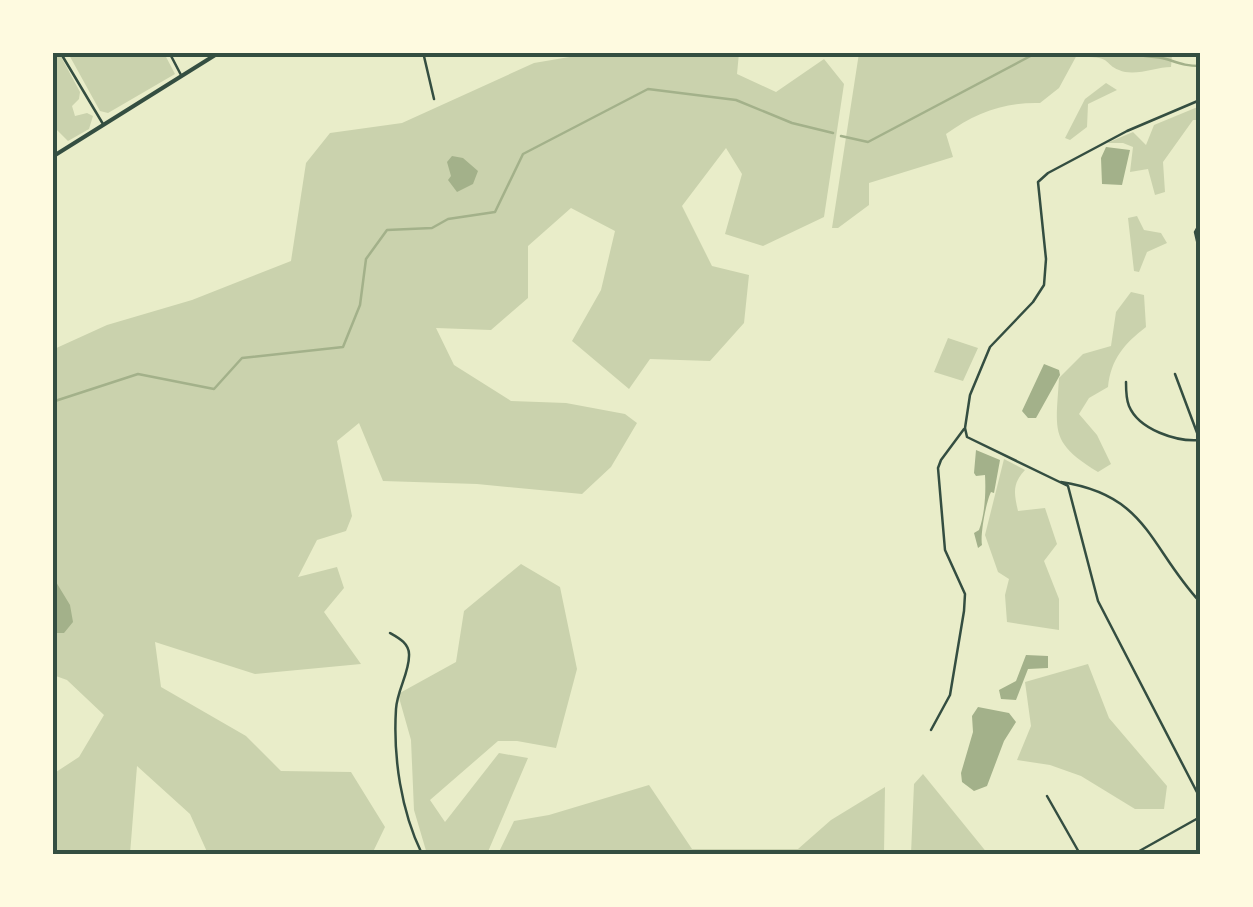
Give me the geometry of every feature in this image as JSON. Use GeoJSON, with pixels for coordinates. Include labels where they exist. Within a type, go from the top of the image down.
{"type":"FeatureCollection","features":[{"type":"Feature","properties":{"kind":"street"},"geometry":{"type":"LineString","coordinates":[[60,52],[104,126]]}},
{"type":"Feature","properties":{"kind":"street"},"geometry":{"type":"LineString","coordinates":[[169,52],[182,76]]}},
{"type":"Feature","properties":{"kind":"street"},"geometry":{"type":"LineString","coordinates":[[52,158],[220,52]]}},
{"type":"Feature","properties":{"kind":"street"},"geometry":{"type":"LineString","coordinates":[[424,52],[434,98]]}},
{"type":"Feature","properties":{"kind":"street"},"geometry":{"type":"LineString","coordinates":[[930,730],[950,695],[964,611],[964,594],[945,550],[938,468],[960,438],[970,395],[990,347],[1034,302],[1044,285],[1046,260],[1038,182],[1126,130],[1200,100]]}},
{"type":"Feature","properties":{"kind":"street"},"geometry":{"type":"LineString","coordinates":[[1200,223],[1194,232],[1200,254]]}},
{"type":"Feature","properties":{"kind":"street"},"geometry":{"type":"LineString","coordinates":[[1126,382],[1128,404],[1139,423],[1184,441],[1200,440],[1174,374]]}},
{"type":"Feature","properties":{"kind":"street"},"geometry":{"type":"LineString","coordinates":[[964,428],[968,438],[1068,486],[1103,612],[1200,798]]}},
{"type":"Feature","properties":{"kind":"street"},"geometry":{"type":"LineString","coordinates":[[1060,482],[1098,489],[1136,515],[1200,602]]}},
{"type":"Feature","properties":{"kind":"street"},"geometry":{"type":"LineString","coordinates":[[390,634],[406,644],[409,655],[396,710],[396,757],[409,827],[422,854]]}},
{"type":"Feature","properties":{"kind":"street"},"geometry":{"type":"LineString","coordinates":[[1047,796],[1080,854]]}},
{"type":"Feature","properties":{"kind":"street"},"geometry":{"type":"LineString","coordinates":[[1134,854],[1144,852],[1200,818]]}},
{"type":"Feature","properties":{"kind":"shaded area"},"geometry":{"type":"Polygon","coordinates":[[[859,52],[1078,53],[1059,88],[1040,103],[1002,107],[957,127],[946,134],[953,157],[869,183],[869,205],[838,228],[832,228],[859,52]]]}},
{"type":"Feature","properties":{"kind":"shaded area"},"geometry":{"type":"Polygon","coordinates":[[[52,53],[59,53],[80,92],[72,106],[75,116],[93,116],[89,129],[68,141],[53,126],[52,53]]]}},
{"type":"Feature","properties":{"kind":"shaded area"},"geometry":{"type":"Polygon","coordinates":[[[68,53],[164,53],[175,74],[108,113],[100,111],[68,53]]]}},
{"type":"Feature","properties":{"kind":"shaded area"},"geometry":{"type":"Polygon","coordinates":[[[593,53],[739,53],[737,74],[776,92],[824,59],[844,84],[824,217],[763,246],[725,234],[742,174],[726,148],[682,206],[712,266],[749,275],[744,323],[710,361],[650,359],[629,389],[572,341],[601,290],[615,231],[571,208],[528,246],[528,298],[491,330],[436,328],[454,365],[511,401],[566,403],[625,414],[637,423],[611,467],[582,494],[477,484],[383,481],[359,423],[337,441],[352,516],[346,531],[317,540],[298,577],[337,567],[344,588],[324,612],[361,664],[255,674],[155,642],[161,687],[246,736],[281,771],[351,772],[385,827],[372,854],[208,854],[190,814],[137,766],[130,854],[53,854],[53,774],[79,757],[104,715],[67,680],[53,675],[52,350],[107,325],[192,300],[291,261],[306,163],[330,133],[402,123],[534,63],[593,53]]]}},
{"type":"Feature","properties":{"kind":"shaded area"},"geometry":{"type":"Polygon","coordinates":[[[1090,53],[1169,53],[1171,67],[1125,72],[1105,60],[1089,57],[1090,53]]]}},
{"type":"Feature","properties":{"kind":"shaded area"},"geometry":{"type":"Polygon","coordinates":[[[1106,83],[1117,90],[1088,104],[1087,127],[1070,140],[1065,138],[1085,99],[1106,83]]]}},
{"type":"Feature","properties":{"kind":"shaded area"},"geometry":{"type":"Polygon","coordinates":[[[1200,106],[1200,120],[1193,120],[1163,162],[1165,192],[1155,195],[1148,169],[1130,172],[1133,147],[1107,143],[1133,132],[1146,145],[1154,125],[1200,106]]]}},
{"type":"Feature","properties":{"kind":"shaded area"},"geometry":{"type":"Polygon","coordinates":[[[1106,147],[1130,150],[1122,185],[1102,184],[1101,158],[1106,147]]]}},
{"type":"Feature","properties":{"kind":"shaded area"},"geometry":{"type":"Polygon","coordinates":[[[452,156],[463,158],[478,171],[473,184],[457,192],[448,180],[451,176],[447,162],[452,156]]]}},
{"type":"Feature","properties":{"kind":"shaded area"},"geometry":{"type":"Polygon","coordinates":[[[1137,216],[1144,230],[1161,233],[1167,243],[1147,252],[1139,272],[1134,271],[1128,218],[1137,216]]]}},
{"type":"Feature","properties":{"kind":"shaded area"},"geometry":{"type":"Polygon","coordinates":[[[1131,292],[1144,295],[1146,327],[1120,353],[1108,387],[1089,398],[1079,414],[1097,435],[1111,464],[1098,472],[1071,452],[1059,434],[1059,378],[1083,354],[1111,346],[1116,312],[1131,292]]]}},
{"type":"Feature","properties":{"kind":"shaded area"},"geometry":{"type":"Polygon","coordinates":[[[948,338],[978,348],[963,381],[934,372],[948,338]]]}},
{"type":"Feature","properties":{"kind":"shaded area"},"geometry":{"type":"Polygon","coordinates":[[[1044,364],[1059,370],[1060,375],[1036,418],[1028,418],[1022,411],[1044,364]]]}},
{"type":"Feature","properties":{"kind":"shaded area"},"geometry":{"type":"Polygon","coordinates":[[[976,450],[1000,460],[994,493],[991,492],[985,511],[982,545],[978,548],[974,533],[983,517],[985,475],[974,473],[976,450]]]}},
{"type":"Feature","properties":{"kind":"shaded area"},"geometry":{"type":"Polygon","coordinates":[[[1004,459],[1025,470],[1015,489],[1018,511],[1045,508],[1057,544],[1044,561],[1059,599],[1059,630],[1007,622],[1005,595],[1009,579],[998,572],[985,535],[1004,459]]]}},
{"type":"Feature","properties":{"kind":"shaded area"},"geometry":{"type":"Polygon","coordinates":[[[521,564],[560,587],[577,669],[556,748],[498,741],[430,800],[445,822],[499,753],[528,758],[487,854],[427,854],[414,810],[411,740],[398,694],[456,662],[464,611],[521,564]]]}},
{"type":"Feature","properties":{"kind":"shaded area"},"geometry":{"type":"Polygon","coordinates":[[[53,577],[70,605],[73,622],[64,633],[55,633],[53,628],[53,577]]]}},
{"type":"Feature","properties":{"kind":"shaded area"},"geometry":{"type":"Polygon","coordinates":[[[1026,655],[1048,656],[1048,668],[1028,669],[1016,700],[1001,699],[999,690],[1016,681],[1026,655]]]}},
{"type":"Feature","properties":{"kind":"shaded area"},"geometry":{"type":"Polygon","coordinates":[[[1088,664],[1109,718],[1167,786],[1164,809],[1135,809],[1081,776],[1050,765],[1017,760],[1031,726],[1025,682],[1088,664]]]}},
{"type":"Feature","properties":{"kind":"shaded area"},"geometry":{"type":"Polygon","coordinates":[[[978,707],[1009,713],[1016,722],[1004,741],[987,786],[974,791],[962,782],[961,773],[973,732],[972,716],[978,707]]]}},
{"type":"Feature","properties":{"kind":"shaded area"},"geometry":{"type":"Polygon","coordinates":[[[923,774],[988,854],[911,854],[914,784],[923,774]]]}},
{"type":"Feature","properties":{"kind":"shaded area"},"geometry":{"type":"Polygon","coordinates":[[[649,785],[692,849],[798,849],[831,820],[885,787],[884,854],[498,854],[514,821],[549,815],[649,785]]]}},
{"type":"Feature","properties":{"kind":"waterway"},"geometry":{"type":"LineString","coordinates":[[841,136],[868,142],[1038,52]]}},
{"type":"Feature","properties":{"kind":"waterway"},"geometry":{"type":"LineString","coordinates":[[1130,52],[1200,66]]}},
{"type":"Feature","properties":{"kind":"waterway"},"geometry":{"type":"LineString","coordinates":[[52,402],[138,374],[214,389],[242,358],[343,347],[360,305],[366,259],[387,230],[432,228],[448,219],[495,212],[523,154],[648,89],[736,100],[792,123],[833,133]]}}]}
